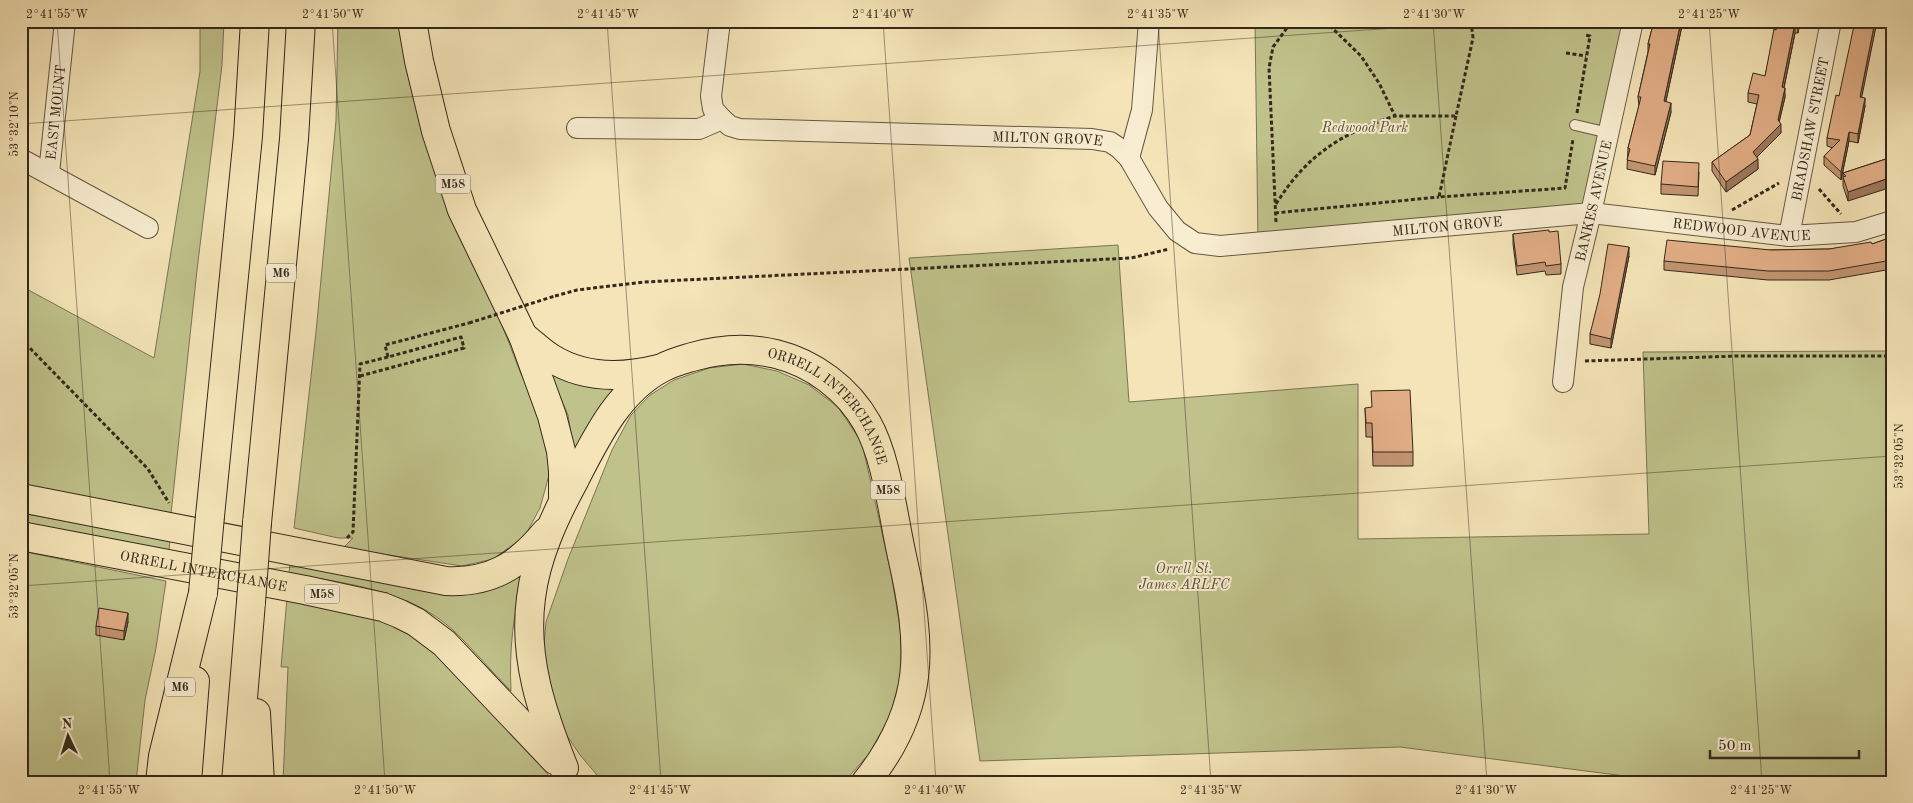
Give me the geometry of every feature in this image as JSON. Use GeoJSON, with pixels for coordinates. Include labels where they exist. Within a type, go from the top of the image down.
{"type":"FeatureCollection","features":[{"type":"Feature","properties":{"kind":"highway","name":"M6"},"geometry":{"type":"LineString","coordinates":[[187,782],[210,516],[248,136],[255,21]]}},
{"type":"Feature","properties":{"kind":"highway","name":"M6"},"geometry":{"type":"LineString","coordinates":[[236,782],[257,524],[294,138],[301,21]]}},
{"type":"Feature","properties":{"kind":"highway","name":"M58"},"geometry":{"type":"LineString","coordinates":[[412,21],[419,61],[436,131],[462,210],[523,336],[557,433],[563,471],[558,513]]}},
{"type":"Feature","properties":{"kind":"highway","name":"M58"},"geometry":{"type":"LineString","coordinates":[[523,336],[550,358],[569,368],[587,373],[602,375],[634,374],[661,368]]}},
{"type":"Feature","properties":{"kind":"highway","name":"ORRELL INTERCHANGE"},"geometry":{"type":"LineString","coordinates":[[569,775],[543,714],[533,677],[529,645],[529,621],[532,587],[541,555],[558,513],[609,418],[636,387],[661,368],[721,350],[758,351],[783,356],[803,364],[835,384],[848,396],[867,422],[880,454],[904,563],[914,619],[917,649],[915,673],[904,719],[884,757],[866,782]]}},
{"type":"Feature","properties":{"kind":"highway","name":"ORRELL INTERCHANGE"},"geometry":{"type":"LineString","coordinates":[[21,498],[446,581],[470,580],[484,577],[511,566],[532,550],[558,513]]}},
{"type":"Feature","properties":{"kind":"highway","name":"ORRELL INTERCHANGE"},"geometry":{"type":"LineString","coordinates":[[21,536],[305,590],[383,608],[400,614],[416,622],[444,643],[569,775]]}},
{"type":"Feature","properties":{"kind":"highway","name":"M6"},"geometry":{"type":"LineString","coordinates":[[160,782],[163,756],[203,593]]}},
{"type":"Feature","properties":{"kind":"highway","name":"M6"},"geometry":{"type":"LineString","coordinates":[[251,602],[260,782]]}},
{"type":"Feature","properties":{"kind":"street","name":"EAST MOUNT"},"geometry":{"type":"LineString","coordinates":[[49,173],[66,21]]}},
{"type":"Feature","properties":{"kind":"street"},"geometry":{"type":"LineString","coordinates":[[578,128],[699,129],[722,119],[713,109],[711,96],[720,21]]}},
{"type":"Feature","properties":{"kind":"street"},"geometry":{"type":"LineString","coordinates":[[1129,158],[1142,110],[1149,21]]}},
{"type":"Feature","properties":{"kind":"street","name":"BANKES AVENUE"},"geometry":{"type":"LineString","coordinates":[[1563,382],[1573,287],[1633,21]]}},
{"type":"Feature","properties":{"kind":"street","name":"BRADSHAW STREET"},"geometry":{"type":"LineString","coordinates":[[1789,236],[1831,21]]}},
{"type":"Feature","properties":{"kind":"street","name":"MILTON GROVE"},"geometry":{"type":"LineString","coordinates":[[722,119],[730,126],[740,129],[1092,139],[1110,142],[1129,158],[1158,208],[1177,231],[1195,243],[1220,246],[1591,212]]}},
{"type":"Feature","properties":{"kind":"street"},"geometry":{"type":"LineString","coordinates":[[21,158],[148,228]]}},
{"type":"Feature","properties":{"kind":"street","name":"REDWOOD AVENUE"},"geometry":{"type":"LineString","coordinates":[[1591,212],[1789,236],[1856,232],[1892,221]]}},
{"type":"Feature","properties":{"kind":"lane"},"geometry":{"type":"LineString","coordinates":[[1575,125],[1609,134]]}},
{"type":"Feature","properties":{"kind":"path"},"geometry":{"type":"LineString","coordinates":[[1276,241],[1269,68],[1273,47],[1289,25],[1295,21]]}},
{"type":"Feature","properties":{"kind":"path"},"geometry":{"type":"LineString","coordinates":[[1326,21],[1361,56],[1379,83],[1394,116]]}},
{"type":"Feature","properties":{"kind":"path"},"geometry":{"type":"LineString","coordinates":[[1439,197],[1473,38],[1471,21]]}},
{"type":"Feature","properties":{"kind":"path"},"geometry":{"type":"LineString","coordinates":[[1275,213],[1439,197],[1565,188],[1590,36],[1586,35]]}},
{"type":"Feature","properties":{"kind":"path"},"geometry":{"type":"LineString","coordinates":[[1566,53],[1586,56]]}},
{"type":"Feature","properties":{"kind":"path"},"geometry":{"type":"LineString","coordinates":[[1275,205],[1303,166],[1344,136],[1374,122],[1394,116],[1456,116]]}},
{"type":"Feature","properties":{"kind":"path"},"geometry":{"type":"LineString","coordinates":[[1704,226],[1802,170],[1856,232]]}},
{"type":"Feature","properties":{"kind":"path"},"geometry":{"type":"LineString","coordinates":[[388,356],[385,346],[469,323],[576,290],[644,282],[1131,258],[1195,243]]}},
{"type":"Feature","properties":{"kind":"path"},"geometry":{"type":"LineString","coordinates":[[360,364],[461,337],[464,348],[360,376]]}},
{"type":"Feature","properties":{"kind":"path"},"geometry":{"type":"LineString","coordinates":[[1565,362],[1738,356],[1892,356]]}},
{"type":"Feature","properties":{"kind":"green space"},"geometry":{"type":"Polygon","coordinates":[[[200,21],[224,21],[222,65],[197,270],[171,514],[28,486],[21,483],[21,286],[154,358],[200,71],[200,21]]]}},
{"type":"Feature","properties":{"kind":"green space"},"geometry":{"type":"Polygon","coordinates":[[[338,21],[403,21],[486,284],[521,374],[542,417],[549,443],[549,475],[540,508],[525,536],[493,559],[462,566],[343,548],[353,538],[338,538],[294,528],[316,332],[336,121],[338,21]]]}},
{"type":"Feature","properties":{"kind":"green space","name":"Redwood Park"},"geometry":{"type":"Polygon","coordinates":[[[1255,21],[1633,21],[1591,213],[1258,243],[1255,21]]]}},
{"type":"Feature","properties":{"kind":"green space","name":"Orrell St. James ARLFC"},"geometry":{"type":"Polygon","coordinates":[[[1118,245],[1129,402],[1358,384],[1358,539],[1649,534],[1643,352],[1892,351],[1892,782],[1671,782],[1400,747],[980,761],[909,258],[1118,245]]]}},
{"type":"Feature","properties":{"kind":"green space"},"geometry":{"type":"Polygon","coordinates":[[[743,364],[777,371],[809,385],[838,407],[862,443],[891,573],[901,633],[901,675],[890,716],[869,754],[844,782],[603,782],[580,755],[559,724],[543,656],[546,622],[568,559],[612,450],[631,415],[650,395],[674,380],[709,368],[743,364]]]}},
{"type":"Feature","properties":{"kind":"green space"},"geometry":{"type":"Polygon","coordinates":[[[547,367],[620,385],[597,414],[571,467],[571,434],[568,415],[547,367]]]}},
{"type":"Feature","properties":{"kind":"green space"},"geometry":{"type":"Polygon","coordinates":[[[21,513],[170,540],[169,551],[21,522],[21,513]]]}},
{"type":"Feature","properties":{"kind":"green space"},"geometry":{"type":"Polygon","coordinates":[[[21,551],[166,581],[156,648],[145,700],[136,782],[21,782],[21,551]]]}},
{"type":"Feature","properties":{"kind":"green space"},"geometry":{"type":"Polygon","coordinates":[[[290,564],[456,595],[492,589],[524,574],[513,632],[511,691],[453,630],[435,616],[416,605],[376,590],[289,573],[290,564]]]}},
{"type":"Feature","properties":{"kind":"green space"},"geometry":{"type":"Polygon","coordinates":[[[287,598],[381,620],[407,631],[470,680],[554,782],[283,782],[288,667],[281,667],[287,598]]]}},
{"type":"Feature","properties":{"kind":"building"},"geometry":{"type":"Polygon","coordinates":[[[1654,21],[1681,21],[1664,101],[1671,103],[1655,166],[1627,160],[1630,149],[1628,148],[1641,97],[1638,97],[1654,21]]]}},
{"type":"Feature","properties":{"kind":"building"},"geometry":{"type":"Polygon","coordinates":[[[1778,21],[1798,21],[1798,24],[1795,23],[1782,87],[1785,88],[1778,120],[1781,124],[1753,152],[1758,159],[1726,182],[1712,162],[1750,135],[1759,95],[1748,93],[1753,73],[1765,76],[1774,29],[1776,30],[1778,21]]]}},
{"type":"Feature","properties":{"kind":"building"},"geometry":{"type":"Polygon","coordinates":[[[1855,21],[1875,21],[1860,97],[1865,98],[1858,134],[1849,132],[1841,172],[1824,156],[1840,140],[1827,138],[1836,95],[1839,96],[1855,21]]]}},
{"type":"Feature","properties":{"kind":"building"},"geometry":{"type":"Polygon","coordinates":[[[1892,157],[1892,177],[1848,192],[1843,177],[1846,176],[1843,173],[1892,157]]]}},
{"type":"Feature","properties":{"kind":"building"},"geometry":{"type":"Polygon","coordinates":[[[1663,161],[1699,163],[1698,187],[1661,184],[1663,161]]]}},
{"type":"Feature","properties":{"kind":"building"},"geometry":{"type":"Polygon","coordinates":[[[1549,230],[1549,232],[1558,231],[1561,264],[1546,266],[1545,262],[1517,266],[1513,234],[1549,230]]]}},
{"type":"Feature","properties":{"kind":"building"},"geometry":{"type":"Polygon","coordinates":[[[1892,237],[1892,260],[1829,271],[1768,271],[1664,261],[1667,240],[1771,250],[1829,249],[1871,242],[1872,244],[1892,237]]]}},
{"type":"Feature","properties":{"kind":"building"},"geometry":{"type":"Polygon","coordinates":[[[1608,244],[1629,247],[1611,339],[1590,334],[1600,294],[1608,244]]]}},
{"type":"Feature","properties":{"kind":"building"},"geometry":{"type":"Polygon","coordinates":[[[1410,390],[1413,452],[1373,452],[1372,423],[1366,423],[1365,408],[1372,407],[1371,391],[1410,390]]]}},
{"type":"Feature","properties":{"kind":"building"},"geometry":{"type":"Polygon","coordinates":[[[99,608],[128,613],[124,631],[96,626],[99,608]]]}}]}
